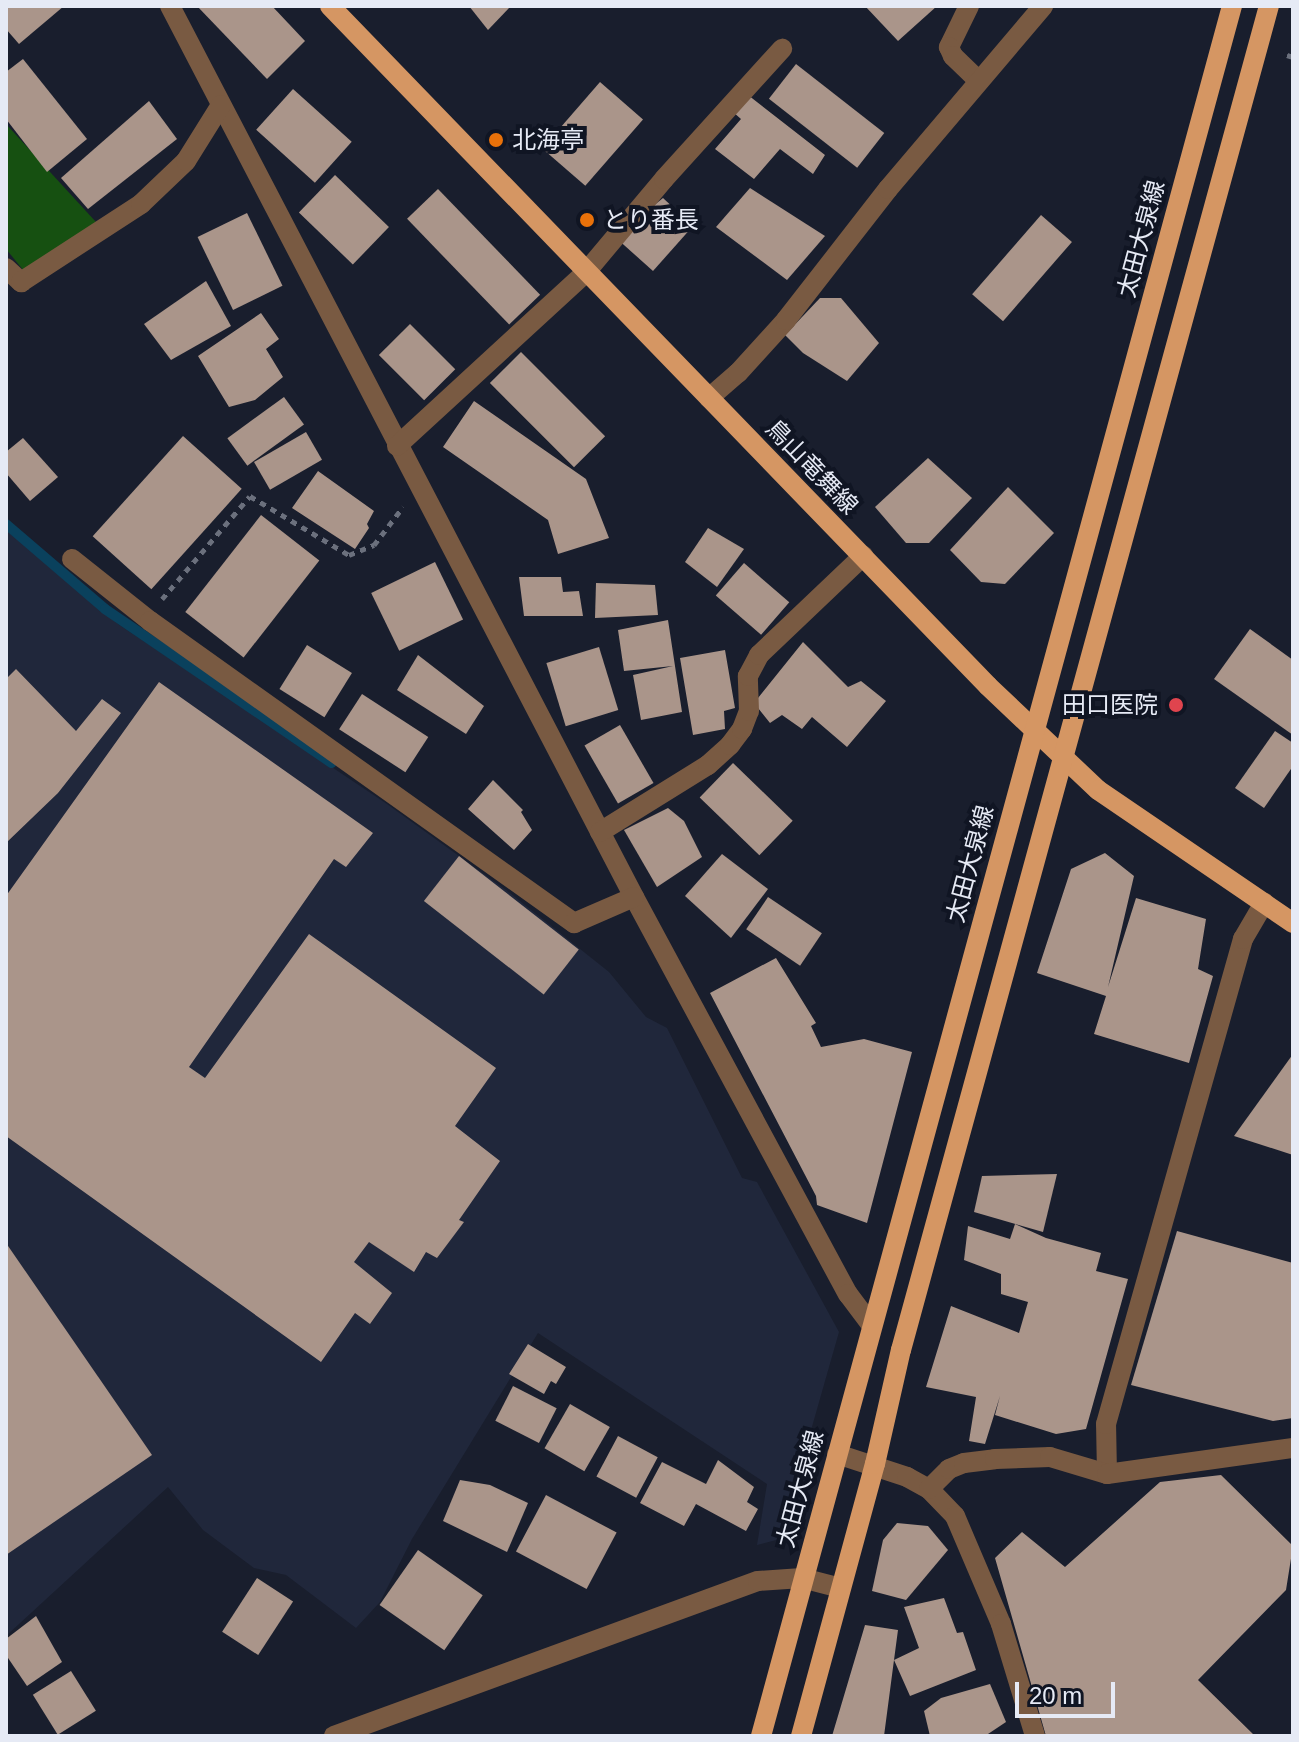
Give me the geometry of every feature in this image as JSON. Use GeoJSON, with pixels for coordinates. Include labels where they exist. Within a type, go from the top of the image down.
{"type":"FeatureCollection","features":[{"type":"Feature","properties":{"kind":"main road","name":"鳥山竜舞線"},"geometry":{"type":"LineString","coordinates":[[330,6],[968,667],[1098,790],[1293,923]]}},
{"type":"Feature","properties":{"kind":"main road","name":"太田大泉線"},"geometry":{"type":"LineString","coordinates":[[761,1736],[1232,6]]}},
{"type":"Feature","properties":{"kind":"main road"},"geometry":{"type":"LineString","coordinates":[[801,1736],[875,1464],[901,1350],[1066,759],[1269,6]]}},
{"type":"Feature","properties":{"kind":"street"},"geometry":{"type":"LineString","coordinates":[[170,6],[634,897],[848,1294],[871,1325]]}},
{"type":"Feature","properties":{"kind":"street"},"geometry":{"type":"LineString","coordinates":[[969,6],[949,47],[953,56],[979,81]]}},
{"type":"Feature","properties":{"kind":"street"},"geometry":{"type":"LineString","coordinates":[[709,398],[786,320],[1043,6]]}},
{"type":"Feature","properties":{"kind":"street"},"geometry":{"type":"LineString","coordinates":[[397,446],[586,272],[664,179],[782,49]]}},
{"type":"Feature","properties":{"kind":"street"},"geometry":{"type":"LineString","coordinates":[[6,268],[21,282],[141,204],[186,161],[221,105]]}},
{"type":"Feature","properties":{"kind":"street"},"geometry":{"type":"LineString","coordinates":[[600,832],[708,765],[730,745],[742,729],[749,711],[748,676],[759,655],[863,556]]}},
{"type":"Feature","properties":{"kind":"street"},"geometry":{"type":"LineString","coordinates":[[72,559],[146,618],[574,923],[634,897]]}},
{"type":"Feature","properties":{"kind":"street"},"geometry":{"type":"LineString","coordinates":[[1107,1474],[1106,1424],[1243,939],[1264,903]]}},
{"type":"Feature","properties":{"kind":"street"},"geometry":{"type":"LineString","coordinates":[[929,1489],[949,1469],[964,1463],[995,1459],[1050,1457],[1107,1474],[1293,1448]]}},
{"type":"Feature","properties":{"kind":"street"},"geometry":{"type":"LineString","coordinates":[[837,1454],[875,1464],[929,1489],[955,1516],[1001,1624],[1035,1736]]}},
{"type":"Feature","properties":{"kind":"street"},"geometry":{"type":"LineString","coordinates":[[334,1736],[758,1581],[802,1578],[841,1588]]}},
{"type":"Feature","properties":{"kind":"path"},"geometry":{"type":"LineString","coordinates":[[146,618],[250,496],[349,555],[374,545],[418,486]]}},
{"type":"Feature","properties":{"kind":"shaded area"},"geometry":{"type":"Polygon","coordinates":[[[6,530],[118,624],[387,804],[506,890],[609,972],[646,1017],[667,1028],[742,1178],[757,1182],[839,1332],[780,1539],[757,1545],[767,1484],[538,1333],[412,1539],[380,1602],[356,1628],[286,1575],[254,1568],[203,1530],[168,1487],[6,1636],[6,530]]]}},
{"type":"Feature","properties":{"kind":"green space"},"geometry":{"type":"Polygon","coordinates":[[[6,124],[96,222],[24,271],[6,249],[6,124]]]}},
{"type":"Feature","properties":{"kind":"building"},"geometry":{"type":"Polygon","coordinates":[[[6,6],[64,6],[19,44],[6,29],[6,6]]]}},
{"type":"Feature","properties":{"kind":"building"},"geometry":{"type":"Polygon","coordinates":[[[197,6],[272,6],[305,41],[267,79],[197,6]]]}},
{"type":"Feature","properties":{"kind":"building"},"geometry":{"type":"Polygon","coordinates":[[[469,6],[511,6],[488,30],[469,6]]]}},
{"type":"Feature","properties":{"kind":"building"},"geometry":{"type":"Polygon","coordinates":[[[865,6],[937,6],[898,41],[865,6]]]}},
{"type":"Feature","properties":{"kind":"building"},"geometry":{"type":"Polygon","coordinates":[[[23,59],[87,139],[47,172],[6,119],[6,72],[23,59]]]}},
{"type":"Feature","properties":{"kind":"building"},"geometry":{"type":"Polygon","coordinates":[[[796,64],[884,133],[857,168],[769,99],[796,64]]]}},
{"type":"Feature","properties":{"kind":"building"},"geometry":{"type":"Polygon","coordinates":[[[600,82],[643,119],[585,186],[542,148],[600,82]]]}},
{"type":"Feature","properties":{"kind":"building"},"geometry":{"type":"Polygon","coordinates":[[[293,89],[352,142],[315,183],[256,130],[293,89]]]}},
{"type":"Feature","properties":{"kind":"building"},"geometry":{"type":"Polygon","coordinates":[[[748,95],[825,155],[813,174],[780,149],[754,179],[715,149],[741,119],[733,112],[748,95]]]}},
{"type":"Feature","properties":{"kind":"building"},"geometry":{"type":"Polygon","coordinates":[[[149,101],[177,139],[88,209],[61,178],[149,101]]]}},
{"type":"Feature","properties":{"kind":"building"},"geometry":{"type":"Polygon","coordinates":[[[335,175],[389,227],[353,265],[299,212],[335,175]]]}},
{"type":"Feature","properties":{"kind":"building"},"geometry":{"type":"Polygon","coordinates":[[[750,188],[825,236],[787,280],[716,227],[750,188]]]}},
{"type":"Feature","properties":{"kind":"building"},"geometry":{"type":"Polygon","coordinates":[[[438,189],[540,295],[509,325],[407,219],[438,189]]]}},
{"type":"Feature","properties":{"kind":"building"},"geometry":{"type":"Polygon","coordinates":[[[663,198],[693,226],[653,271],[615,237],[663,198]]]}},
{"type":"Feature","properties":{"kind":"building"},"geometry":{"type":"Polygon","coordinates":[[[247,213],[283,286],[233,310],[198,237],[247,213]]]}},
{"type":"Feature","properties":{"kind":"building"},"geometry":{"type":"Polygon","coordinates":[[[1041,215],[1072,242],[1003,321],[972,294],[1041,215]]]}},
{"type":"Feature","properties":{"kind":"building"},"geometry":{"type":"Polygon","coordinates":[[[206,281],[231,326],[171,360],[144,324],[206,281]]]}},
{"type":"Feature","properties":{"kind":"building"},"geometry":{"type":"Polygon","coordinates":[[[820,298],[841,298],[879,343],[847,381],[803,353],[785,335],[820,298]]]}},
{"type":"Feature","properties":{"kind":"building"},"geometry":{"type":"Polygon","coordinates":[[[261,313],[279,339],[266,349],[283,377],[255,400],[229,407],[198,356],[261,313]]]}},
{"type":"Feature","properties":{"kind":"building"},"geometry":{"type":"Polygon","coordinates":[[[410,324],[455,369],[424,400],[379,355],[410,324]]]}},
{"type":"Feature","properties":{"kind":"building"},"geometry":{"type":"Polygon","coordinates":[[[521,352],[605,436],[574,467],[490,383],[521,352]]]}},
{"type":"Feature","properties":{"kind":"building"},"geometry":{"type":"Polygon","coordinates":[[[284,397],[304,425],[247,466],[227,438],[284,397]]]}},
{"type":"Feature","properties":{"kind":"building"},"geometry":{"type":"Polygon","coordinates":[[[474,401],[586,479],[609,538],[558,554],[548,520],[443,447],[474,401]]]}},
{"type":"Feature","properties":{"kind":"building"},"geometry":{"type":"Polygon","coordinates":[[[306,432],[322,460],[270,490],[254,462],[306,432]]]}},
{"type":"Feature","properties":{"kind":"building"},"geometry":{"type":"Polygon","coordinates":[[[183,436],[242,489],[151,589],[93,536],[183,436]]]}},
{"type":"Feature","properties":{"kind":"building"},"geometry":{"type":"Polygon","coordinates":[[[23,438],[58,477],[30,501],[6,473],[6,452],[23,438]]]}},
{"type":"Feature","properties":{"kind":"building"},"geometry":{"type":"Polygon","coordinates":[[[928,458],[972,498],[929,543],[906,543],[875,507],[928,458]]]}},
{"type":"Feature","properties":{"kind":"building"},"geometry":{"type":"Polygon","coordinates":[[[318,471],[374,511],[367,524],[369,528],[355,549],[292,508],[318,471]]]}},
{"type":"Feature","properties":{"kind":"building"},"geometry":{"type":"Polygon","coordinates":[[[1008,487],[1054,533],[1005,584],[981,582],[950,550],[1008,487]]]}},
{"type":"Feature","properties":{"kind":"building"},"geometry":{"type":"Polygon","coordinates":[[[261,515],[319,561],[244,657],[185,612],[261,515]]]}},
{"type":"Feature","properties":{"kind":"building"},"geometry":{"type":"Polygon","coordinates":[[[708,528],[744,549],[717,587],[685,562],[708,528]]]}},
{"type":"Feature","properties":{"kind":"building"},"geometry":{"type":"Polygon","coordinates":[[[435,562],[463,620],[399,651],[371,593],[435,562]]]}},
{"type":"Feature","properties":{"kind":"building"},"geometry":{"type":"Polygon","coordinates":[[[744,563],[789,602],[761,635],[716,595],[744,563]]]}},
{"type":"Feature","properties":{"kind":"building"},"geometry":{"type":"Polygon","coordinates":[[[519,577],[561,577],[563,592],[579,591],[583,616],[524,616],[519,577]]]}},
{"type":"Feature","properties":{"kind":"building"},"geometry":{"type":"Polygon","coordinates":[[[596,583],[655,585],[658,615],[595,618],[596,583]]]}},
{"type":"Feature","properties":{"kind":"building"},"geometry":{"type":"Polygon","coordinates":[[[668,620],[682,712],[641,720],[633,675],[673,666],[624,671],[618,630],[668,620]]]}},
{"type":"Feature","properties":{"kind":"building"},"geometry":{"type":"Polygon","coordinates":[[[1250,629],[1293,660],[1293,735],[1214,679],[1250,629]]]}},
{"type":"Feature","properties":{"kind":"building"},"geometry":{"type":"Polygon","coordinates":[[[803,642],[848,687],[861,681],[886,701],[847,747],[812,717],[802,729],[782,715],[770,723],[754,703],[803,642]]]}},
{"type":"Feature","properties":{"kind":"building"},"geometry":{"type":"Polygon","coordinates":[[[307,645],[352,673],[324,717],[279,689],[307,645]]]}},
{"type":"Feature","properties":{"kind":"building"},"geometry":{"type":"Polygon","coordinates":[[[599,647],[618,710],[566,726],[546,663],[599,647]]]}},
{"type":"Feature","properties":{"kind":"building"},"geometry":{"type":"Polygon","coordinates":[[[725,650],[735,708],[724,711],[725,729],[693,735],[680,658],[725,650]]]}},
{"type":"Feature","properties":{"kind":"building"},"geometry":{"type":"Polygon","coordinates":[[[418,655],[484,706],[466,734],[397,690],[418,655]]]}},
{"type":"Feature","properties":{"kind":"building"},"geometry":{"type":"Polygon","coordinates":[[[16,669],[76,731],[102,699],[121,713],[58,793],[6,843],[6,679],[16,669]]]}},
{"type":"Feature","properties":{"kind":"building"},"geometry":{"type":"Polygon","coordinates":[[[159,682],[373,833],[346,867],[334,859],[189,1067],[205,1078],[309,934],[496,1068],[455,1126],[500,1161],[459,1220],[464,1222],[437,1258],[426,1252],[414,1272],[369,1242],[354,1262],[392,1293],[370,1324],[355,1313],[321,1362],[6,1136],[6,896],[159,682]]]}},
{"type":"Feature","properties":{"kind":"building"},"geometry":{"type":"Polygon","coordinates":[[[362,694],[428,737],[405,772],[339,729],[362,694]]]}},
{"type":"Feature","properties":{"kind":"building"},"geometry":{"type":"Polygon","coordinates":[[[620,725],[654,783],[618,804],[584,746],[620,725]]]}},
{"type":"Feature","properties":{"kind":"building"},"geometry":{"type":"Polygon","coordinates":[[[1275,731],[1293,743],[1293,766],[1264,808],[1235,788],[1275,731]]]}},
{"type":"Feature","properties":{"kind":"building"},"geometry":{"type":"Polygon","coordinates":[[[733,763],[793,821],[759,855],[700,798],[733,763]]]}},
{"type":"Feature","properties":{"kind":"building"},"geometry":{"type":"Polygon","coordinates":[[[493,780],[523,810],[521,812],[532,830],[514,850],[468,809],[493,780]]]}},
{"type":"Feature","properties":{"kind":"building"},"geometry":{"type":"Polygon","coordinates":[[[668,808],[684,821],[702,857],[657,887],[624,830],[668,808]]]}},
{"type":"Feature","properties":{"kind":"building"},"geometry":{"type":"Polygon","coordinates":[[[1105,853],[1134,876],[1108,987],[1136,898],[1206,919],[1198,969],[1213,976],[1189,1063],[1094,1034],[1106,996],[1037,973],[1071,869],[1105,853]]]}},
{"type":"Feature","properties":{"kind":"building"},"geometry":{"type":"Polygon","coordinates":[[[722,854],[768,889],[731,938],[685,896],[722,854]]]}},
{"type":"Feature","properties":{"kind":"building"},"geometry":{"type":"Polygon","coordinates":[[[459,856],[579,950],[544,994],[424,901],[459,856]]]}},
{"type":"Feature","properties":{"kind":"building"},"geometry":{"type":"Polygon","coordinates":[[[768,897],[822,933],[800,966],[746,929],[768,897]]]}},
{"type":"Feature","properties":{"kind":"building"},"geometry":{"type":"Polygon","coordinates":[[[776,958],[816,1023],[811,1026],[821,1047],[864,1039],[912,1052],[867,1223],[817,1205],[816,1196],[710,993],[776,958]]]}},
{"type":"Feature","properties":{"kind":"building"},"geometry":{"type":"Polygon","coordinates":[[[1293,1054],[1293,1155],[1234,1136],[1293,1054]]]}},
{"type":"Feature","properties":{"kind":"building"},"geometry":{"type":"Polygon","coordinates":[[[1057,1174],[1043,1232],[974,1212],[982,1176],[1057,1174]]]}},
{"type":"Feature","properties":{"kind":"building"},"geometry":{"type":"Polygon","coordinates":[[[1015,1224],[1046,1238],[1101,1253],[1096,1271],[1128,1279],[1086,1429],[1056,1434],[995,1415],[1000,1396],[985,1444],[969,1441],[976,1397],[926,1387],[951,1306],[1019,1333],[1028,1302],[1001,1294],[1001,1274],[964,1260],[968,1226],[1010,1239],[1015,1224]]]}},
{"type":"Feature","properties":{"kind":"building"},"geometry":{"type":"Polygon","coordinates":[[[1177,1231],[1293,1263],[1293,1418],[1273,1421],[1131,1385],[1177,1231]]]}},
{"type":"Feature","properties":{"kind":"building"},"geometry":{"type":"Polygon","coordinates":[[[6,1243],[152,1455],[6,1555],[6,1243]]]}},
{"type":"Feature","properties":{"kind":"building"},"geometry":{"type":"Polygon","coordinates":[[[528,1344],[566,1367],[556,1384],[551,1381],[544,1394],[509,1374],[528,1344]]]}},
{"type":"Feature","properties":{"kind":"building"},"geometry":{"type":"Polygon","coordinates":[[[513,1386],[557,1408],[539,1443],[495,1421],[513,1386]]]}},
{"type":"Feature","properties":{"kind":"building"},"geometry":{"type":"Polygon","coordinates":[[[570,1404],[610,1427],[584,1471],[544,1448],[570,1404]]]}},
{"type":"Feature","properties":{"kind":"building"},"geometry":{"type":"Polygon","coordinates":[[[618,1436],[658,1457],[636,1498],[596,1477],[618,1436]]]}},
{"type":"Feature","properties":{"kind":"building"},"geometry":{"type":"Polygon","coordinates":[[[718,1460],[754,1487],[747,1502],[758,1509],[746,1531],[696,1504],[684,1526],[640,1503],[662,1462],[706,1484],[718,1460]]]}},
{"type":"Feature","properties":{"kind":"building"},"geometry":{"type":"Polygon","coordinates":[[[1221,1475],[1293,1546],[1286,1590],[1198,1680],[1255,1736],[1046,1736],[995,1558],[1022,1532],[1065,1567],[1160,1482],[1221,1475]]]}},
{"type":"Feature","properties":{"kind":"building"},"geometry":{"type":"Polygon","coordinates":[[[460,1480],[490,1485],[528,1503],[507,1552],[443,1521],[460,1480]]]}},
{"type":"Feature","properties":{"kind":"building"},"geometry":{"type":"Polygon","coordinates":[[[546,1495],[617,1533],[587,1589],[516,1552],[546,1495]]]}},
{"type":"Feature","properties":{"kind":"building"},"geometry":{"type":"Polygon","coordinates":[[[897,1523],[928,1526],[948,1550],[906,1600],[872,1591],[883,1540],[897,1523]]]}},
{"type":"Feature","properties":{"kind":"building"},"geometry":{"type":"Polygon","coordinates":[[[418,1550],[483,1595],[444,1650],[380,1605],[418,1550]]]}},
{"type":"Feature","properties":{"kind":"building"},"geometry":{"type":"Polygon","coordinates":[[[257,1578],[293,1601],[258,1655],[222,1632],[257,1578]]]}},
{"type":"Feature","properties":{"kind":"building"},"geometry":{"type":"Polygon","coordinates":[[[944,1598],[957,1633],[963,1632],[976,1670],[910,1696],[894,1660],[919,1648],[904,1607],[944,1598]]]}},
{"type":"Feature","properties":{"kind":"building"},"geometry":{"type":"Polygon","coordinates":[[[36,1616],[62,1662],[27,1686],[6,1655],[6,1639],[36,1616]]]}},
{"type":"Feature","properties":{"kind":"building"},"geometry":{"type":"Polygon","coordinates":[[[865,1625],[898,1630],[884,1736],[832,1736],[865,1625]]]}},
{"type":"Feature","properties":{"kind":"building"},"geometry":{"type":"Polygon","coordinates":[[[71,1671],[96,1711],[58,1735],[33,1695],[71,1671]]]}},
{"type":"Feature","properties":{"kind":"building"},"geometry":{"type":"Polygon","coordinates":[[[990,1684],[1006,1722],[985,1736],[930,1736],[924,1711],[941,1698],[990,1684]]]}},
{"type":"Feature","properties":{"kind":"waterway"},"geometry":{"type":"LineString","coordinates":[[6,524],[105,609],[332,763]]}},
{"type":"Feature","properties":{"kind":"place","name":"北海亭"},"geometry":{"type":"Point","coordinates":[496,140]}},
{"type":"Feature","properties":{"kind":"place","name":"とり番長"},"geometry":{"type":"Point","coordinates":[587,220]}},
{"type":"Feature","properties":{"kind":"place","name":"田口医院"},"geometry":{"type":"Point","coordinates":[1176,705]}}]}
